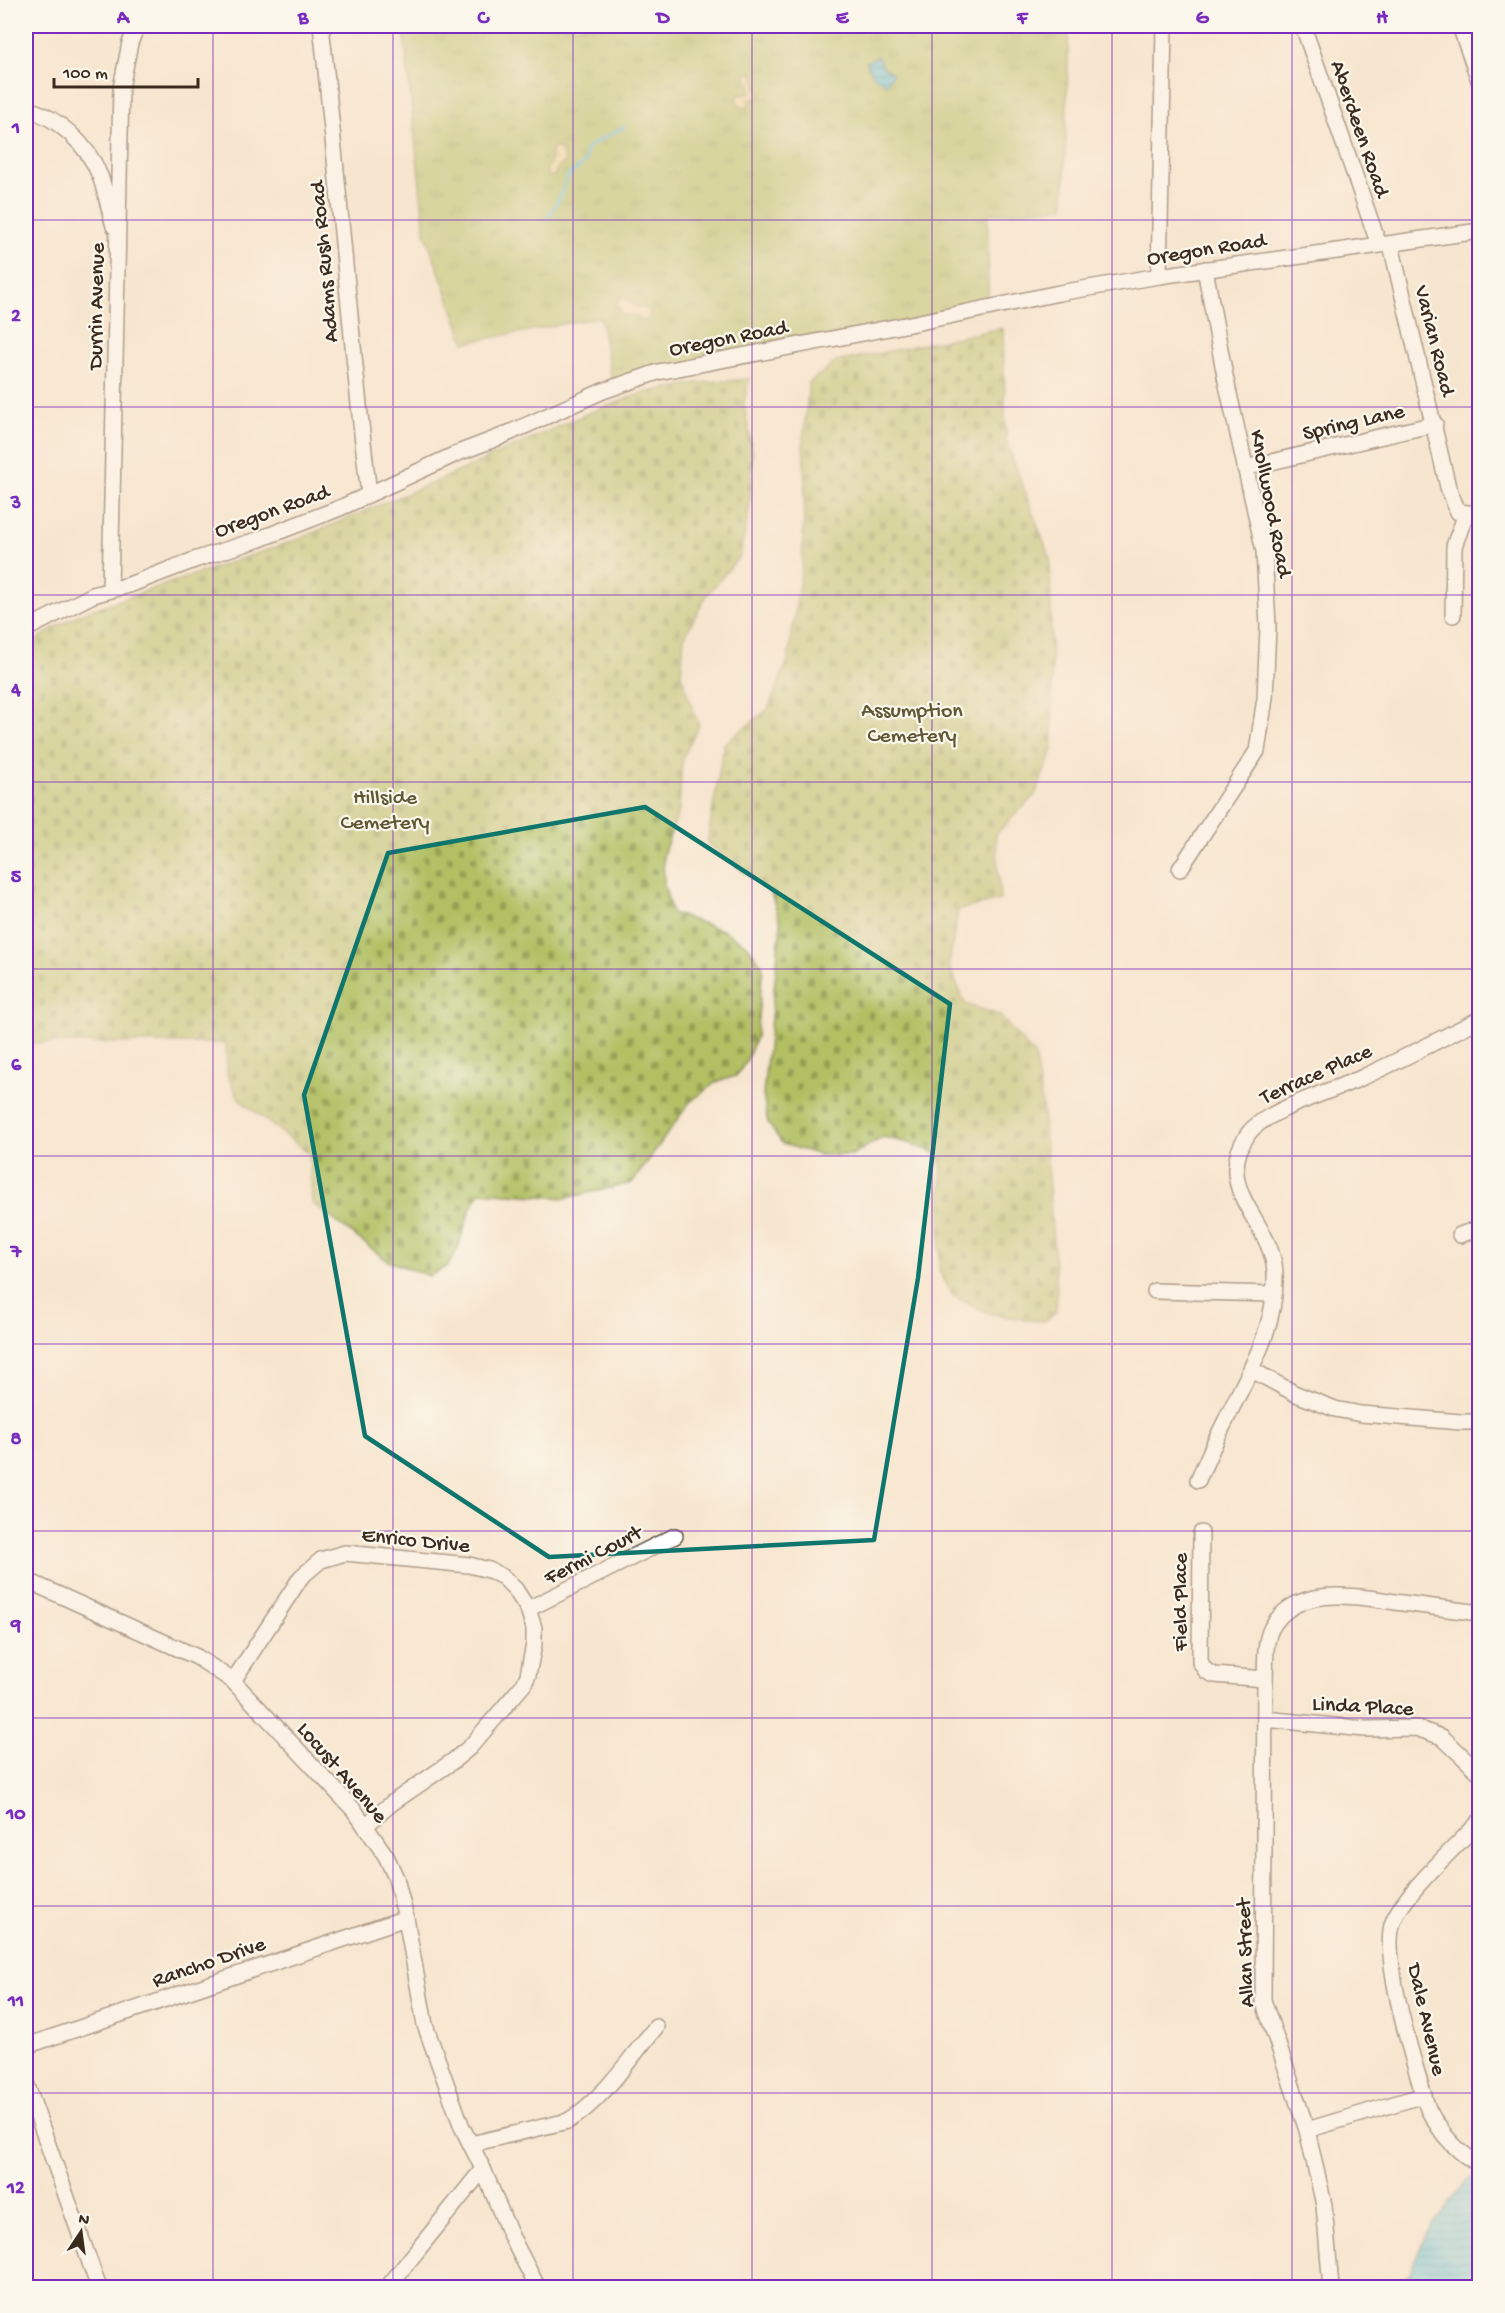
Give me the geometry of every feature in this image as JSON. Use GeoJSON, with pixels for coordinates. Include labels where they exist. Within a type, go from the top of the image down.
{"type":"FeatureCollection","features":[{"type":"Feature","properties":{"kind":"street","name":"Durrin Avenue"},"geometry":{"type":"LineString","coordinates":[[110,590],[121,88],[130,44],[137,26]]}},
{"type":"Feature","properties":{"kind":"street","name":"Adams Rush Road"},"geometry":{"type":"LineString","coordinates":[[321,26],[343,260],[369,494]]}},
{"type":"Feature","properties":{"kind":"street"},"geometry":{"type":"LineString","coordinates":[[1159,276],[1164,26]]}},
{"type":"Feature","properties":{"kind":"street","name":"Aberdeen Road"},"geometry":{"type":"LineString","coordinates":[[1303,26],[1385,245]]}},
{"type":"Feature","properties":{"kind":"street"},"geometry":{"type":"LineString","coordinates":[[1460,26],[1479,83]]}},
{"type":"Feature","properties":{"kind":"street"},"geometry":{"type":"LineString","coordinates":[[26,108],[44,114],[65,128],[82,147],[99,174],[118,244]]}},
{"type":"Feature","properties":{"kind":"street","name":"Oregon Road"},"geometry":{"type":"LineString","coordinates":[[26,629],[93,595],[257,540],[369,494],[603,391],[658,372],[1059,293],[1205,269],[1479,231]]}},
{"type":"Feature","properties":{"kind":"street","name":"Varian Road"},"geometry":{"type":"LineString","coordinates":[[1385,245],[1435,424],[1452,497],[1458,512],[1473,514],[1454,546],[1453,615]]}},
{"type":"Feature","properties":{"kind":"street","name":"Knollwood Road"},"geometry":{"type":"LineString","coordinates":[[1180,869],[1257,752],[1265,698],[1268,596],[1264,551],[1225,376],[1205,269]]}},
{"type":"Feature","properties":{"kind":"street","name":"Spring Lane"},"geometry":{"type":"LineString","coordinates":[[1245,468],[1435,424]]}},
{"type":"Feature","properties":{"kind":"street","name":"Terrace Place"},"geometry":{"type":"LineString","coordinates":[[1198,1480],[1252,1370],[1267,1333],[1275,1294],[1275,1270],[1269,1247],[1247,1209],[1236,1177],[1240,1150],[1249,1133],[1258,1123],[1274,1113],[1363,1077],[1479,1019]]}},
{"type":"Feature","properties":{"kind":"street"},"geometry":{"type":"LineString","coordinates":[[1460,1234],[1479,1228]]}},
{"type":"Feature","properties":{"kind":"street"},"geometry":{"type":"LineString","coordinates":[[1155,1291],[1275,1294]]}},
{"type":"Feature","properties":{"kind":"street"},"geometry":{"type":"LineString","coordinates":[[1252,1370],[1296,1394],[1335,1409],[1361,1414],[1479,1422]]}},
{"type":"Feature","properties":{"kind":"street","name":"Field Place"},"geometry":{"type":"LineString","coordinates":[[1201,1533],[1200,1662],[1206,1671],[1214,1675],[1265,1679]]}},
{"type":"Feature","properties":{"kind":"street","name":"Fermi Court"},"geometry":{"type":"LineString","coordinates":[[528,1609],[675,1536]]}},
{"type":"Feature","properties":{"kind":"street","name":"Enrico Drive"},"geometry":{"type":"LineString","coordinates":[[233,1681],[301,1576],[321,1560],[331,1556],[345,1553],[469,1565],[489,1570],[503,1577],[515,1589],[528,1609],[534,1629],[534,1644],[524,1684],[470,1747],[392,1803],[365,1826]]}},
{"type":"Feature","properties":{"kind":"street","name":"Locust Avenue"},"geometry":{"type":"LineString","coordinates":[[26,1580],[197,1657],[233,1681],[354,1810],[386,1856],[393,1871],[406,1918],[425,2025],[462,2127],[483,2169],[510,2234],[538,2288]]}},
{"type":"Feature","properties":{"kind":"street","name":"Allan Street"},"geometry":{"type":"LineString","coordinates":[[1331,2288],[1324,2205],[1307,2130],[1263,2000],[1267,1639],[1280,1616],[1304,1600],[1327,1596],[1353,1596],[1479,1613]]}},
{"type":"Feature","properties":{"kind":"street","name":"Linda Place"},"geometry":{"type":"LineString","coordinates":[[1265,1719],[1365,1729],[1416,1728],[1442,1737],[1479,1773]]}},
{"type":"Feature","properties":{"kind":"street","name":"Dale Avenue"},"geometry":{"type":"LineString","coordinates":[[1479,1821],[1406,1900],[1393,1923],[1391,1946],[1396,1991],[1424,2095],[1436,2124],[1449,2141],[1462,2155],[1479,2164]]}},
{"type":"Feature","properties":{"kind":"street","name":"Rancho Drive"},"geometry":{"type":"LineString","coordinates":[[26,2046],[406,1918]]}},
{"type":"Feature","properties":{"kind":"street"},"geometry":{"type":"LineString","coordinates":[[471,2144],[568,2121],[599,2095],[656,2027]]}},
{"type":"Feature","properties":{"kind":"street"},"geometry":{"type":"LineString","coordinates":[[26,2083],[99,2288]]}},
{"type":"Feature","properties":{"kind":"street"},"geometry":{"type":"LineString","coordinates":[[1307,2130],[1424,2095]]}},
{"type":"Feature","properties":{"kind":"street"},"geometry":{"type":"LineString","coordinates":[[387,2288],[483,2169]]}},
{"type":"Feature","properties":{"kind":"highlighted area"},"geometry":{"type":"Polygon","coordinates":[[[645,807],[950,1004],[918,1278],[874,1540],[549,1557],[365,1436],[304,1095],[388,853],[645,807]]]}},
{"type":"Feature","properties":{"kind":"green space"},"geometry":{"type":"Polygon","coordinates":[[[403,26],[1069,26],[1064,207],[988,214],[988,308],[612,383],[600,317],[465,343],[425,233],[403,26]]]}},
{"type":"Feature","properties":{"kind":"green space","name":"Assumption Cemetery"},"geometry":{"type":"Polygon","coordinates":[[[1003,328],[1006,441],[1050,559],[1053,750],[1035,795],[996,834],[1000,900],[958,910],[949,965],[965,1004],[999,1015],[1035,1056],[1043,1112],[1057,1290],[1056,1312],[1045,1321],[988,1313],[953,1296],[939,1270],[942,1169],[936,1153],[883,1137],[852,1155],[820,1155],[783,1144],[768,1123],[763,1094],[781,924],[771,893],[707,843],[724,744],[768,709],[788,660],[802,566],[805,484],[803,440],[809,383],[836,362],[1003,328]]]}},
{"type":"Feature","properties":{"kind":"green space","name":"Hillside Cemetery"},"geometry":{"type":"Polygon","coordinates":[[[749,379],[744,404],[753,453],[749,512],[740,556],[706,596],[684,638],[681,675],[699,726],[682,759],[679,810],[663,855],[664,885],[672,913],[722,930],[747,945],[763,967],[756,1037],[746,1062],[736,1076],[716,1082],[689,1103],[632,1183],[566,1198],[480,1192],[470,1210],[458,1248],[448,1266],[429,1276],[388,1261],[312,1203],[309,1154],[240,1100],[227,1074],[226,1043],[26,1043],[26,648],[52,629],[82,613],[296,540],[451,475],[586,414],[642,393],[696,383],[749,379]]]}},
{"type":"Feature","properties":{"kind":"sand"},"geometry":{"type":"Polygon","coordinates":[[[748,72],[752,72],[760,96],[749,100],[749,106],[743,108],[738,105],[736,97],[747,95],[751,91],[751,84],[746,77],[748,72]]]}},
{"type":"Feature","properties":{"kind":"sand"},"geometry":{"type":"Polygon","coordinates":[[[554,147],[562,150],[565,162],[554,176],[549,177],[546,170],[554,147]]]}},
{"type":"Feature","properties":{"kind":"sand"},"geometry":{"type":"Polygon","coordinates":[[[621,297],[626,298],[635,306],[649,309],[649,319],[643,321],[635,316],[622,315],[616,303],[621,297]]]}},
{"type":"Feature","properties":{"kind":"water"},"geometry":{"type":"Polygon","coordinates":[[[877,56],[883,67],[893,73],[886,84],[874,76],[866,62],[877,56]]]}},
{"type":"Feature","properties":{"kind":"water"},"geometry":{"type":"Polygon","coordinates":[[[1469,2178],[1479,2179],[1479,2287],[1389,2287],[1410,2274],[1427,2234],[1469,2178]]]}},
{"type":"Feature","properties":{"kind":"waterway"},"geometry":{"type":"LineString","coordinates":[[548,218],[560,197],[567,177],[585,162],[586,150],[624,127]]}}]}
